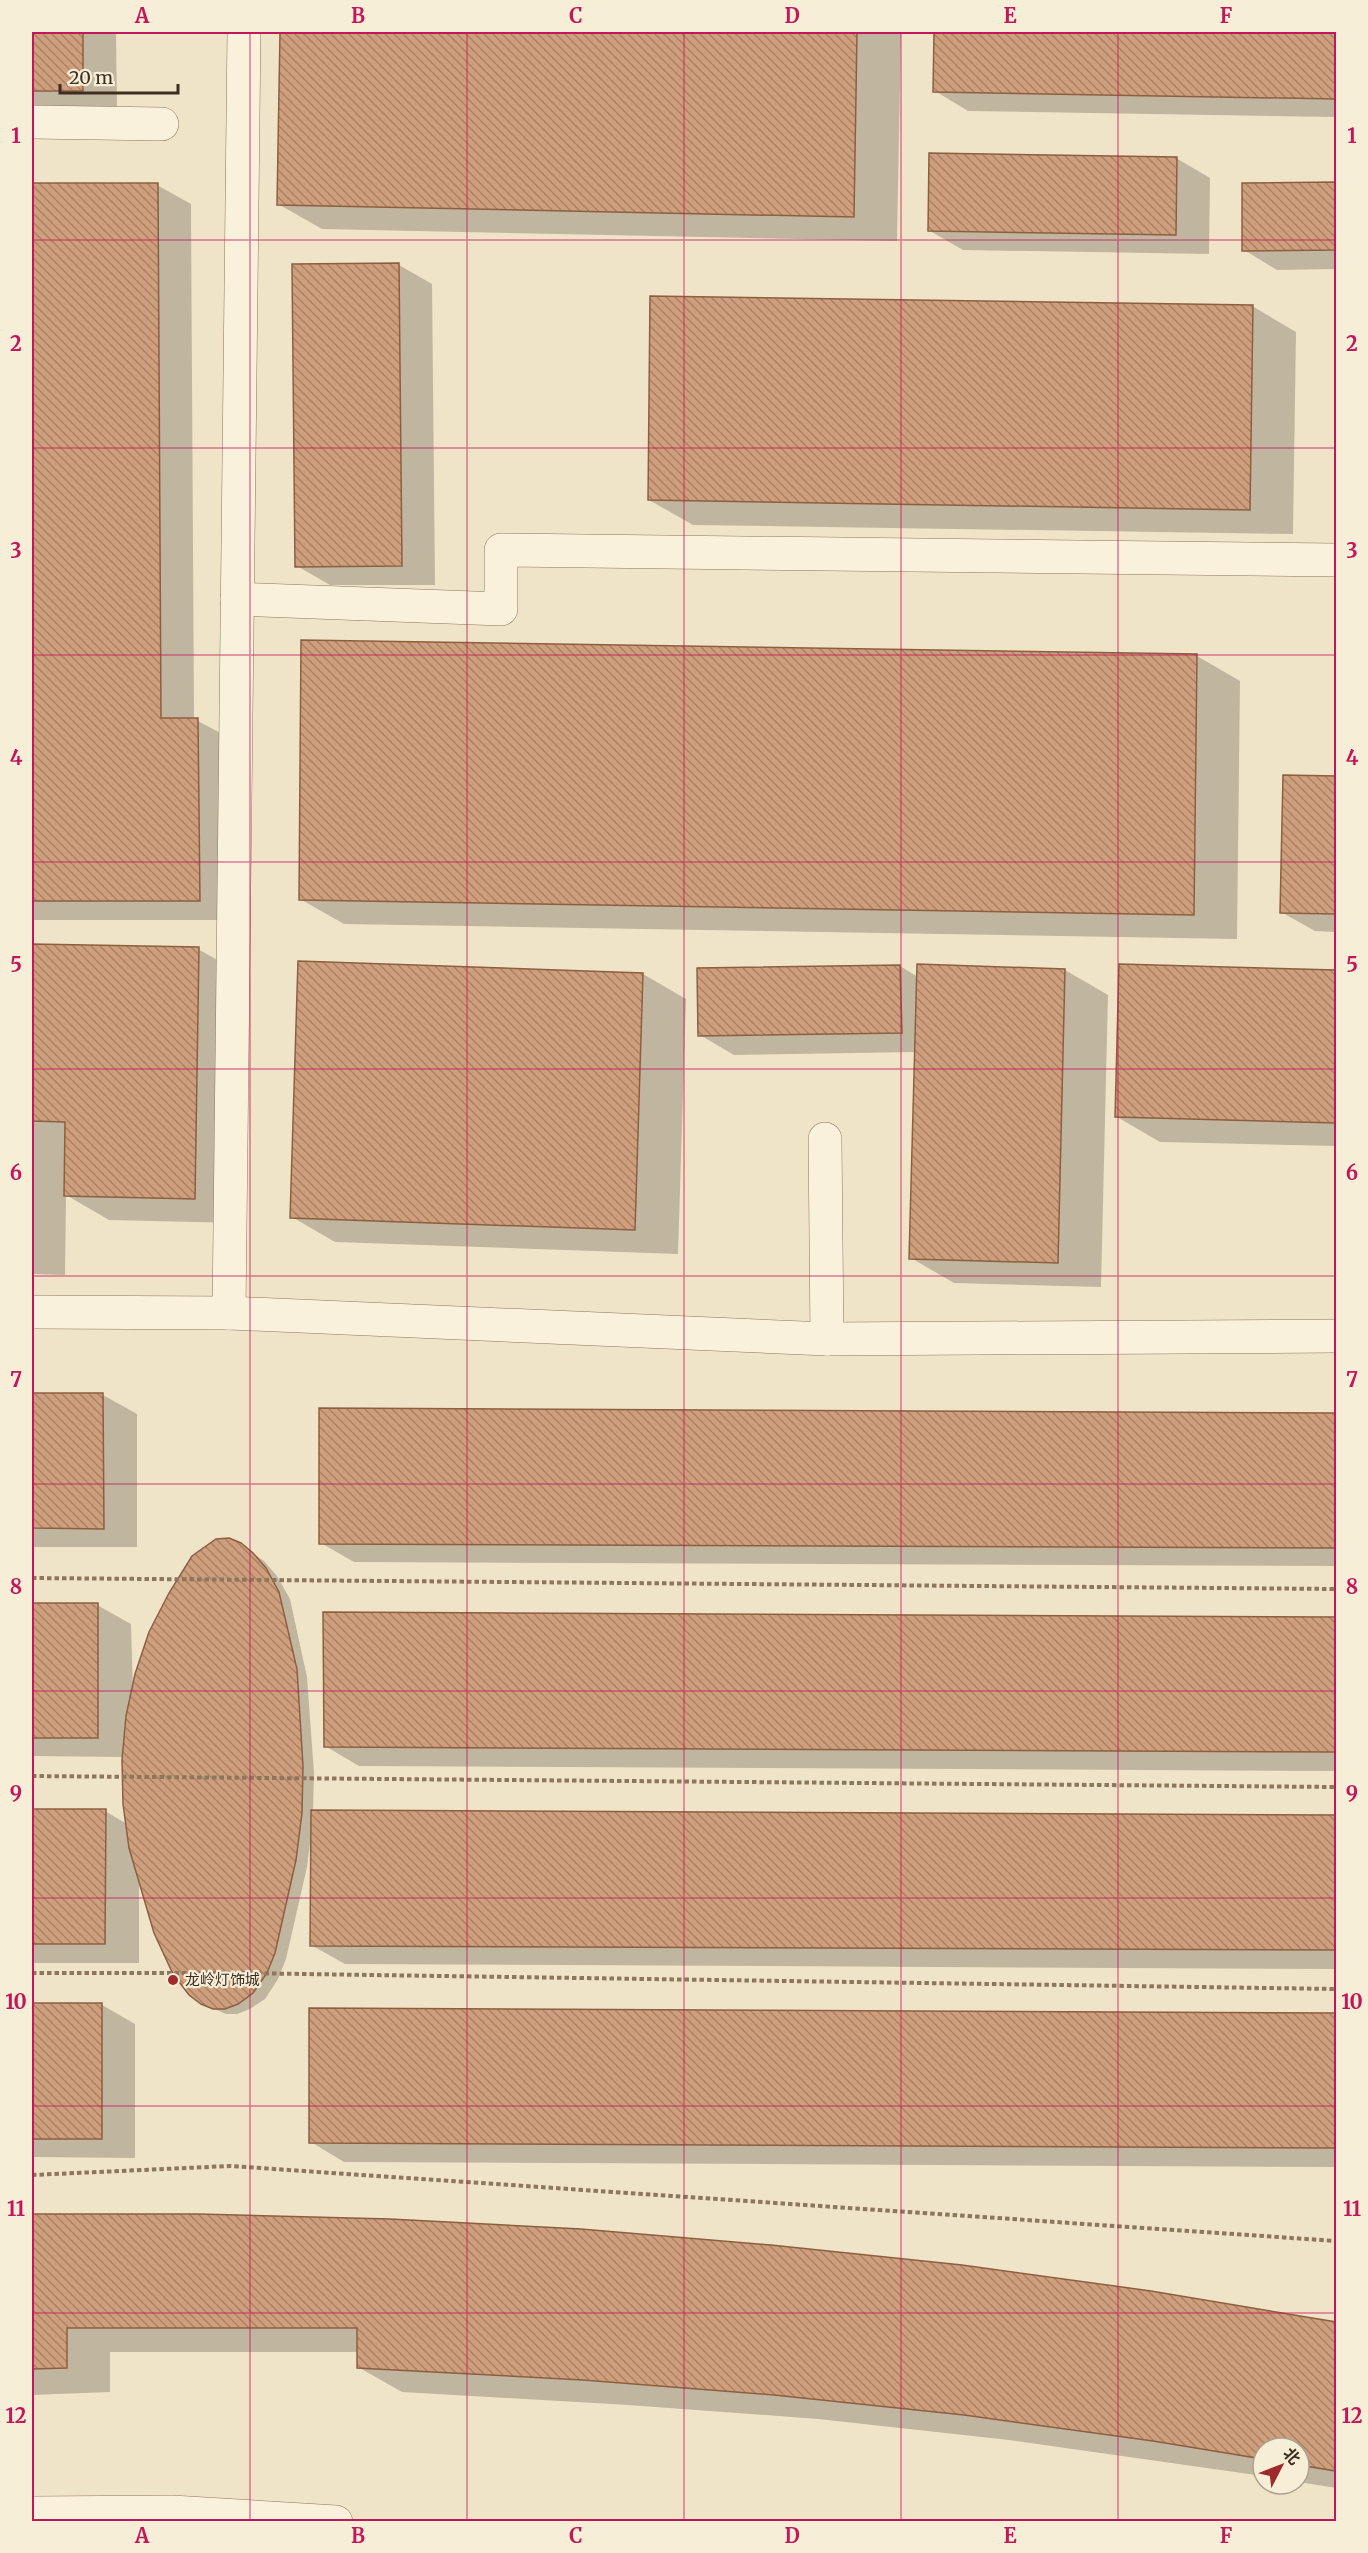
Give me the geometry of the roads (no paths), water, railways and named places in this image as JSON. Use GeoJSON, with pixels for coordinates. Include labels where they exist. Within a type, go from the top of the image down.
{"type":"FeatureCollection","features":[{"type":"Feature","properties":{"kind":"street"},"geometry":{"type":"LineString","coordinates":[[229,1313],[244,32]]}},
{"type":"Feature","properties":{"kind":"street"},"geometry":{"type":"LineString","coordinates":[[32,122],[162,124]]}},
{"type":"Feature","properties":{"kind":"street"},"geometry":{"type":"LineString","coordinates":[[237,599],[501,609],[501,550],[1336,560]]}},
{"type":"Feature","properties":{"kind":"street"},"geometry":{"type":"LineString","coordinates":[[825,1139],[827,1339]]}},
{"type":"Feature","properties":{"kind":"street"},"geometry":{"type":"LineString","coordinates":[[32,1312],[229,1313],[827,1339],[1336,1336]]}},
{"type":"Feature","properties":{"kind":"street"},"geometry":{"type":"LineString","coordinates":[[32,2513],[172,2512],[336,2522]]}},
{"type":"Feature","properties":{"kind":"place","name":"龙岭灯饰城"},"geometry":{"type":"Point","coordinates":[173,1980]}}]}
